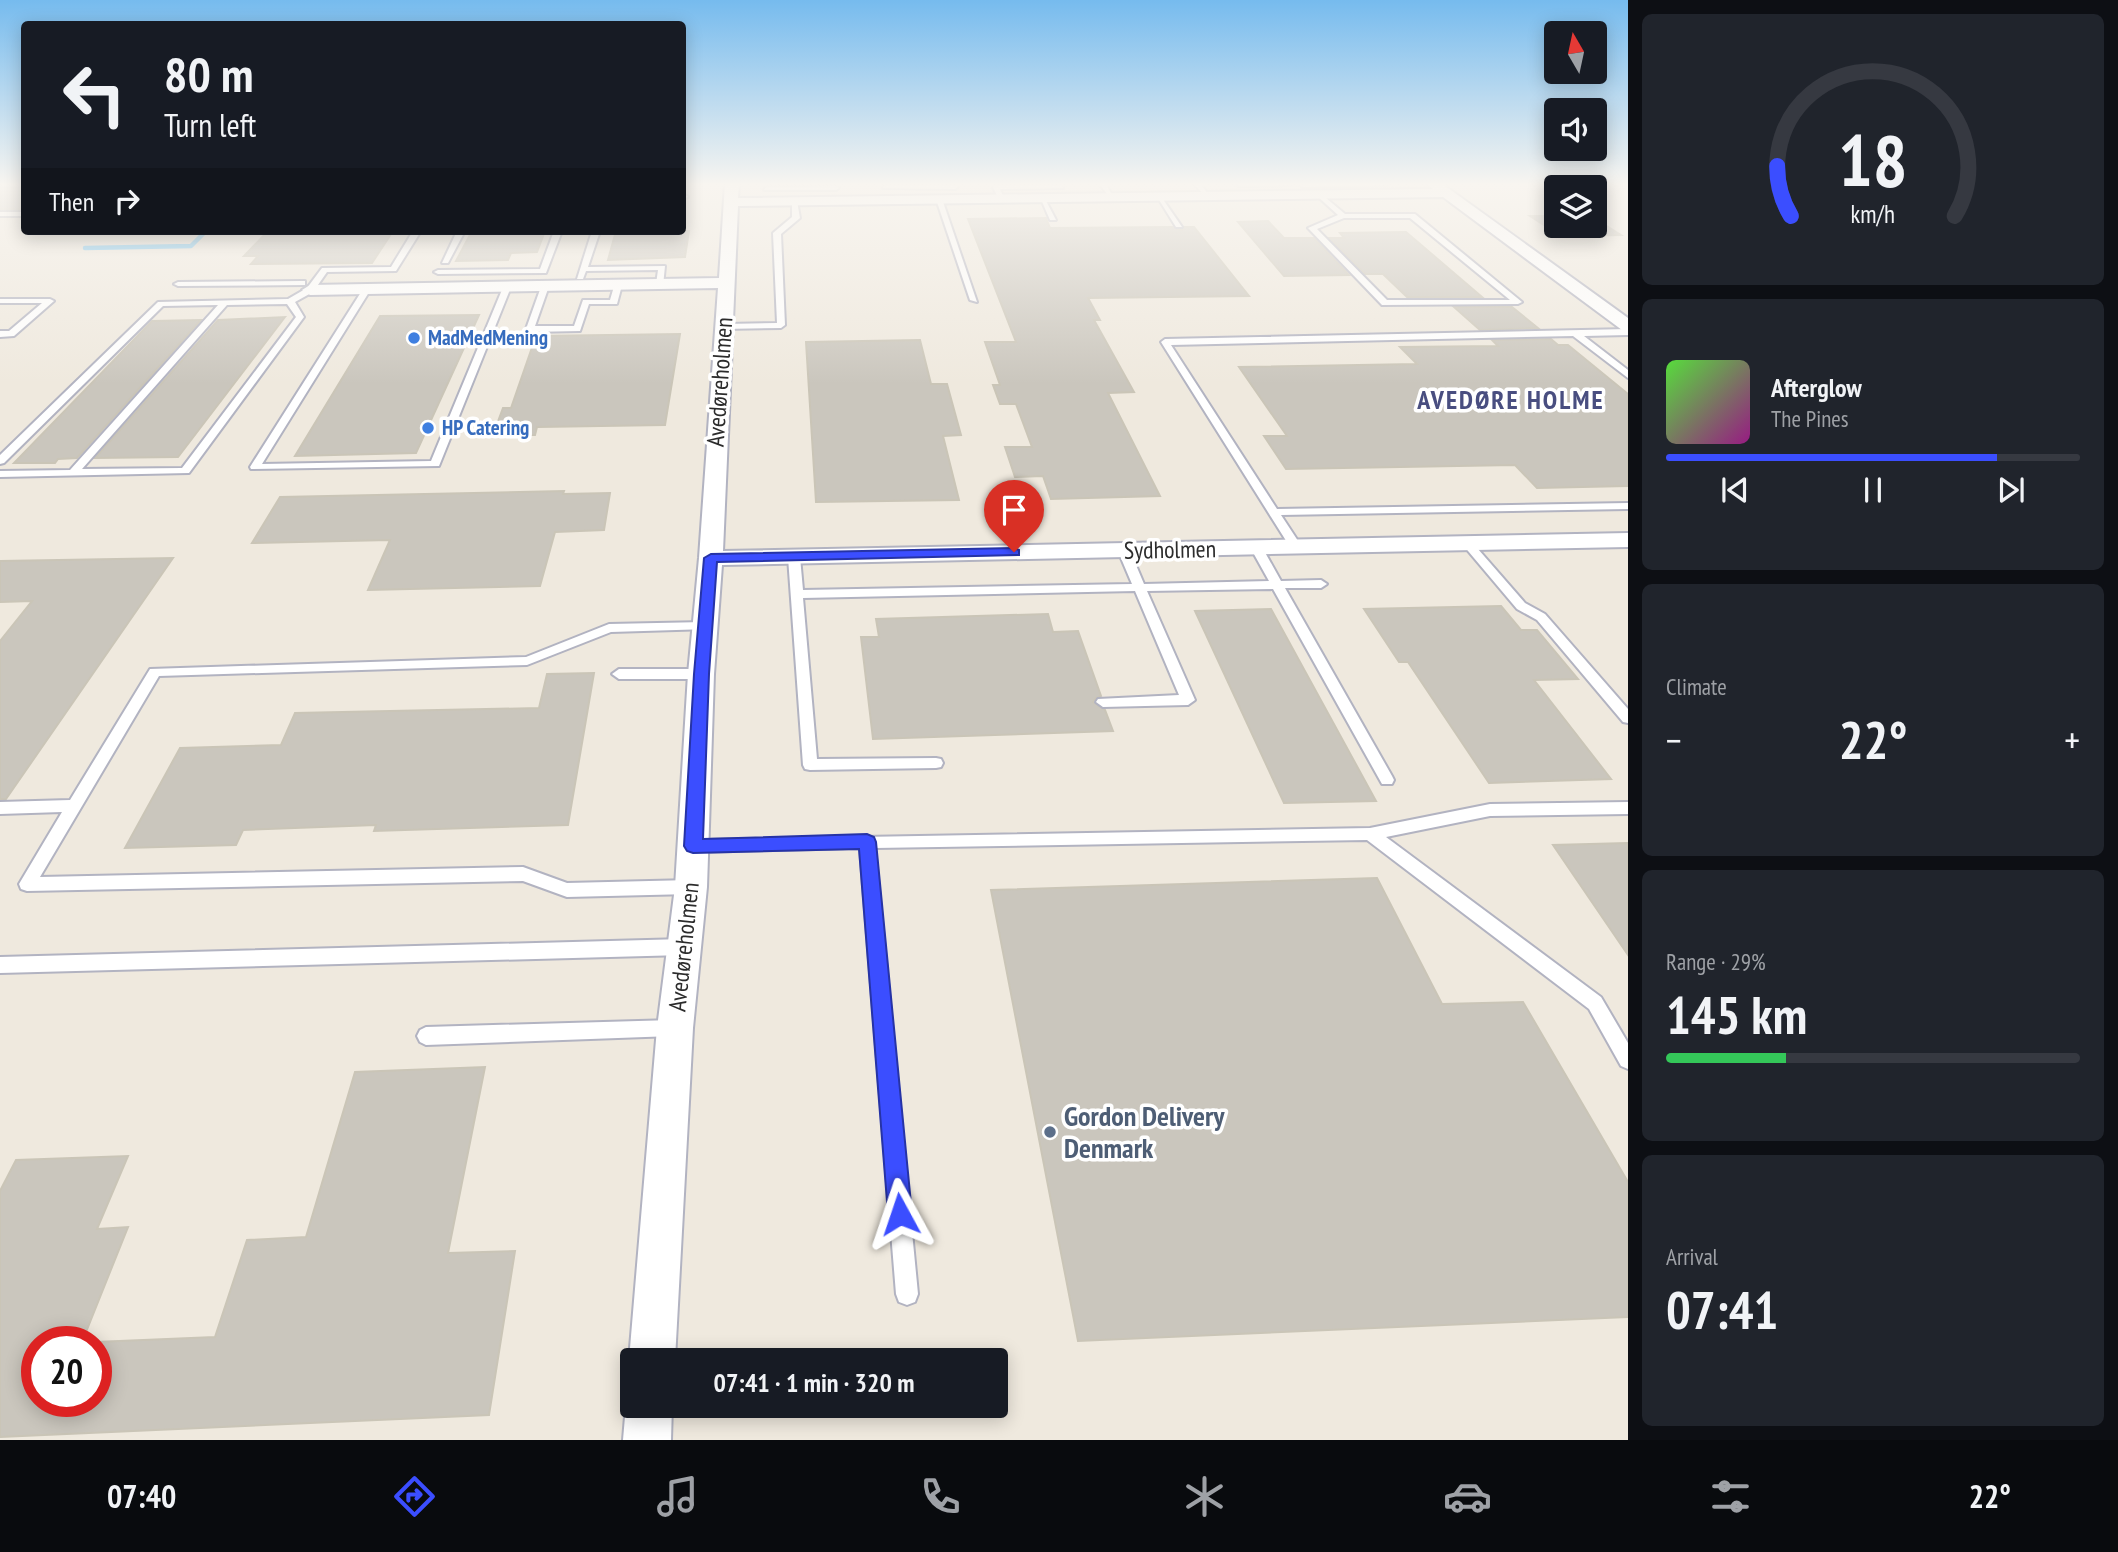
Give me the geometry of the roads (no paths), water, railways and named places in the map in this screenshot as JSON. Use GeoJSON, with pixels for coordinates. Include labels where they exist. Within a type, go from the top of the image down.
{"type":"FeatureCollection","features":[{"type":"Feature","properties":{"kind":"street","name":"Avedøreholmen"},"geometry":{"type":"LineString","coordinates":[[653,1348],[675,1028],[691,887],[701,674],[711,558],[728,250]]}},
{"type":"Feature","properties":{"kind":"street"},"geometry":{"type":"LineString","coordinates":[[1524,250],[1628,327]]}},
{"type":"Feature","properties":{"kind":"street","name":"Avedøreholmen"},"geometry":{"type":"LineString","coordinates":[[306,287],[367,289],[442,280],[506,287],[580,277],[618,285],[726,283]]}},
{"type":"Feature","properties":{"kind":"street","name":"Sydholmen"},"geometry":{"type":"LineString","coordinates":[[711,558],[1628,540]]}},
{"type":"Feature","properties":{"kind":"street"},"geometry":{"type":"LineString","coordinates":[[647,1440],[648,1418]]}},
{"type":"Feature","properties":{"kind":"lane"},"geometry":{"type":"LineString","coordinates":[[0,461],[161,303],[290,302],[325,270],[393,269],[405,250]]}},
{"type":"Feature","properties":{"kind":"lane"},"geometry":{"type":"LineString","coordinates":[[445,261],[451,250]]}},
{"type":"Feature","properties":{"kind":"lane"},"geometry":{"type":"LineString","coordinates":[[551,250],[537,281],[530,329],[577,329],[586,302],[614,302],[618,285]]}},
{"type":"Feature","properties":{"kind":"lane"},"geometry":{"type":"LineString","coordinates":[[589,250],[580,277],[662,268],[660,284]]}},
{"type":"Feature","properties":{"kind":"lane"},"geometry":{"type":"LineString","coordinates":[[724,327],[781,325],[778,250]]}},
{"type":"Feature","properties":{"kind":"lane"},"geometry":{"type":"LineString","coordinates":[[957,250],[974,300]]}},
{"type":"Feature","properties":{"kind":"lane"},"geometry":{"type":"LineString","coordinates":[[1334,250],[1385,303],[1518,303],[1454,250]]}},
{"type":"Feature","properties":{"kind":"lane"},"geometry":{"type":"LineString","coordinates":[[442,280],[453,272],[537,281]]}},
{"type":"Feature","properties":{"kind":"lane"},"geometry":{"type":"LineString","coordinates":[[442,280],[453,272]]}},
{"type":"Feature","properties":{"kind":"lane"},"geometry":{"type":"LineString","coordinates":[[178,284],[306,287]]}},
{"type":"Feature","properties":{"kind":"lane"},"geometry":{"type":"LineString","coordinates":[[367,289],[255,467],[435,464],[506,287]]}},
{"type":"Feature","properties":{"kind":"lane"},"geometry":{"type":"LineString","coordinates":[[0,301],[50,300],[11,334],[0,334]]}},
{"type":"Feature","properties":{"kind":"lane"},"geometry":{"type":"LineString","coordinates":[[0,474],[185,471],[300,317],[290,302]]}},
{"type":"Feature","properties":{"kind":"lane"},"geometry":{"type":"LineString","coordinates":[[72,474],[224,303]]}},
{"type":"Feature","properties":{"kind":"lane"},"geometry":{"type":"LineString","coordinates":[[1296,547],[1165,342],[1575,333],[1628,327]]}},
{"type":"Feature","properties":{"kind":"lane"},"geometry":{"type":"LineString","coordinates":[[1575,333],[1628,375]]}},
{"type":"Feature","properties":{"kind":"lane"},"geometry":{"type":"LineString","coordinates":[[1274,512],[1628,506]]}},
{"type":"Feature","properties":{"kind":"lane"},"geometry":{"type":"LineString","coordinates":[[1467,543],[1521,606],[1541,617],[1628,718]]}},
{"type":"Feature","properties":{"kind":"lane"},"geometry":{"type":"LineString","coordinates":[[1256,547],[1387,780]]}},
{"type":"Feature","properties":{"kind":"lane"},"geometry":{"type":"LineString","coordinates":[[1103,702],[1188,700],[1124,551]]}},
{"type":"Feature","properties":{"kind":"lane"},"geometry":{"type":"LineString","coordinates":[[794,557],[810,765],[936,763]]}},
{"type":"Feature","properties":{"kind":"lane"},"geometry":{"type":"LineString","coordinates":[[797,594],[1321,584]]}},
{"type":"Feature","properties":{"kind":"lane"},"geometry":{"type":"LineString","coordinates":[[691,887],[567,890],[523,874],[27,884],[155,672],[527,661],[609,628],[705,626]]}},
{"type":"Feature","properties":{"kind":"lane"},"geometry":{"type":"LineString","coordinates":[[619,674],[701,674]]}},
{"type":"Feature","properties":{"kind":"lane"},"geometry":{"type":"LineString","coordinates":[[0,808],[75,806]]}},
{"type":"Feature","properties":{"kind":"lane"},"geometry":{"type":"LineString","coordinates":[[693,846],[1370,834],[1490,810],[1628,808]]}},
{"type":"Feature","properties":{"kind":"lane"},"geometry":{"type":"LineString","coordinates":[[1370,834],[1595,1003],[1628,1060]]}},
{"type":"Feature","properties":{"kind":"lane"},"geometry":{"type":"LineString","coordinates":[[867,842],[907,1294]]}},
{"type":"Feature","properties":{"kind":"lane"},"geometry":{"type":"LineString","coordinates":[[0,965],[685,947]]}},
{"type":"Feature","properties":{"kind":"lane"},"geometry":{"type":"LineString","coordinates":[[426,1036],[675,1028]]}},
{"type":"Feature","properties":{"kind":"place","name":"MadMedMening"},"geometry":{"type":"Point","coordinates":[414,338]}},
{"type":"Feature","properties":{"kind":"place","name":"HP Catering"},"geometry":{"type":"Point","coordinates":[428,428]}},
{"type":"Feature","properties":{"kind":"place","name":"Gordon Delivery Denmark"},"geometry":{"type":"Point","coordinates":[1050,1132]}},
{"type":"Feature","properties":{"kind":"district","name":"AVEDØRE HOLME"},"geometry":{"type":"Point","coordinates":[1511,400]}}]}
